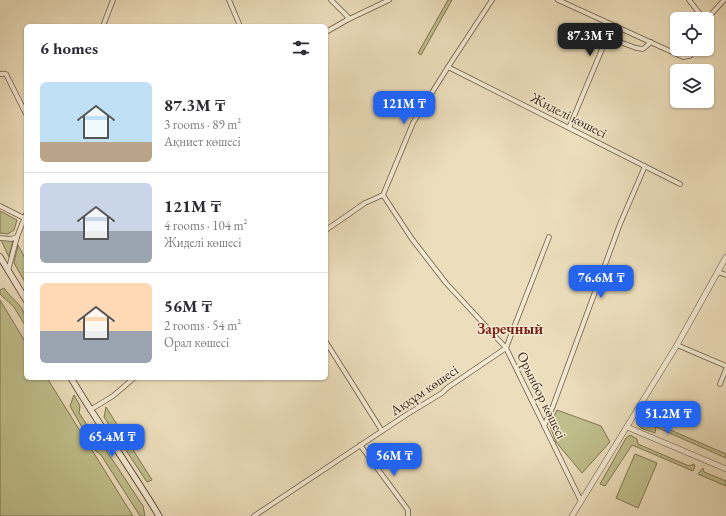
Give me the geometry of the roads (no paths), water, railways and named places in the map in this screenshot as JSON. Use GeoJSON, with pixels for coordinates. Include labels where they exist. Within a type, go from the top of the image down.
{"type":"FeatureCollection","features":[{"type":"Feature","properties":{"kind":"main road"},"geometry":{"type":"LineString","coordinates":[[0,257],[24,297]]}},
{"type":"Feature","properties":{"kind":"main road"},"geometry":{"type":"LineString","coordinates":[[72,380],[159,516]]}},
{"type":"Feature","properties":{"kind":"street"},"geometry":{"type":"LineString","coordinates":[[104,24],[113,0]]}},
{"type":"Feature","properties":{"kind":"street"},"geometry":{"type":"LineString","coordinates":[[229,0],[239,24]]}},
{"type":"Feature","properties":{"kind":"street"},"geometry":{"type":"LineString","coordinates":[[331,0],[348,17],[347,20]]}},
{"type":"Feature","properties":{"kind":"street"},"geometry":{"type":"LineString","coordinates":[[328,31],[389,0]]}},
{"type":"Feature","properties":{"kind":"street"},"geometry":{"type":"LineString","coordinates":[[328,229],[365,203],[383,195],[413,123],[492,0]]}},
{"type":"Feature","properties":{"kind":"street"},"geometry":{"type":"LineString","coordinates":[[558,0],[670,51]]}},
{"type":"Feature","properties":{"kind":"street"},"geometry":{"type":"LineString","coordinates":[[689,0],[700,12]]}},
{"type":"Feature","properties":{"kind":"street"},"geometry":{"type":"LineString","coordinates":[[713,12],[724,0]]}},
{"type":"Feature","properties":{"kind":"street"},"geometry":{"type":"LineString","coordinates":[[569,128],[605,42],[608,39],[612,39],[643,49],[651,42]]}},
{"type":"Feature","properties":{"kind":"street","name":"Жиделі көшесі"},"geometry":{"type":"LineString","coordinates":[[448,67],[680,184]]}},
{"type":"Feature","properties":{"kind":"street"},"geometry":{"type":"LineString","coordinates":[[0,74],[6,74],[24,110]]}},
{"type":"Feature","properties":{"kind":"street"},"geometry":{"type":"LineString","coordinates":[[544,426],[553,406],[620,224],[645,166]]}},
{"type":"Feature","properties":{"kind":"street","name":"Орынбор көшесі"},"geometry":{"type":"LineString","coordinates":[[383,195],[412,239],[446,283],[506,348],[581,501]]}},
{"type":"Feature","properties":{"kind":"street"},"geometry":{"type":"LineString","coordinates":[[0,206],[24,216]]}},
{"type":"Feature","properties":{"kind":"street"},"geometry":{"type":"LineString","coordinates":[[8,271],[17,237],[24,219]]}},
{"type":"Feature","properties":{"kind":"street"},"geometry":{"type":"LineString","coordinates":[[0,238],[11,239],[17,237]]}},
{"type":"Feature","properties":{"kind":"street"},"geometry":{"type":"LineString","coordinates":[[506,348],[549,237]]}},
{"type":"Feature","properties":{"kind":"street"},"geometry":{"type":"LineString","coordinates":[[572,516],[677,345],[726,257]]}},
{"type":"Feature","properties":{"kind":"street"},"geometry":{"type":"LineString","coordinates":[[718,272],[726,275]]}},
{"type":"Feature","properties":{"kind":"street"},"geometry":{"type":"LineString","coordinates":[[328,345],[382,431]]}},
{"type":"Feature","properties":{"kind":"street"},"geometry":{"type":"LineString","coordinates":[[677,345],[726,366]]}},
{"type":"Feature","properties":{"kind":"street","name":"Аққұм көшесі"},"geometry":{"type":"LineString","coordinates":[[254,516],[360,445],[442,393],[447,388],[506,348]]}},
{"type":"Feature","properties":{"kind":"street"},"geometry":{"type":"LineString","coordinates":[[720,384],[726,369]]}},
{"type":"Feature","properties":{"kind":"street"},"geometry":{"type":"LineString","coordinates":[[90,410],[113,396],[132,380]]}},
{"type":"Feature","properties":{"kind":"street"},"geometry":{"type":"LineString","coordinates":[[627,427],[726,469]]}},
{"type":"Feature","properties":{"kind":"street"},"geometry":{"type":"LineString","coordinates":[[360,445],[408,510],[408,516]]}},
{"type":"Feature","properties":{"kind":"district","name":"Заречный"},"geometry":{"type":"Point","coordinates":[510,328]}}]}
